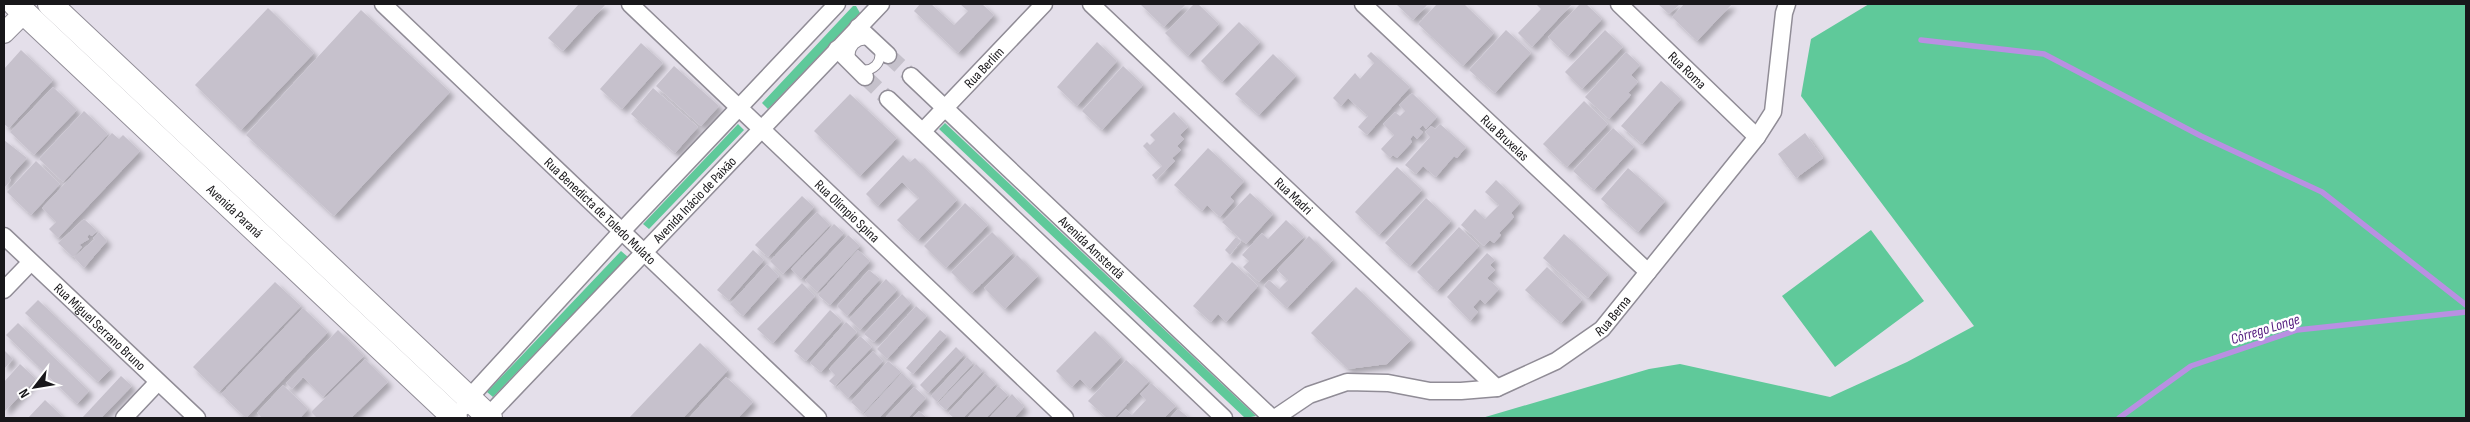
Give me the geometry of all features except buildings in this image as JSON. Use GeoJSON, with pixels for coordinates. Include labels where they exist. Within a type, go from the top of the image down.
{"type":"FeatureCollection","features":[{"type":"Feature","properties":{"kind":"main road","name":"Avenida Paraná"},"geometry":{"type":"LineString","coordinates":[[50,4],[460,412]]}},
{"type":"Feature","properties":{"kind":"main road","name":"Avenida Paraná"},"geometry":{"type":"LineString","coordinates":[[24,7],[460,412],[488,418]]}},
{"type":"Feature","properties":{"kind":"street","name":"Rua Benedicta de Toledo Mulato"},"geometry":{"type":"LineString","coordinates":[[383,4],[818,418]]}},
{"type":"Feature","properties":{"kind":"street","name":"Rua Olímpio Spina"},"geometry":{"type":"LineString","coordinates":[[630,4],[1065,418]]}},
{"type":"Feature","properties":{"kind":"street"},"geometry":{"type":"LineString","coordinates":[[460,412],[622,231],[837,4]]}},
{"type":"Feature","properties":{"kind":"street","name":"Avenida Inácio de Paixão"},"geometry":{"type":"LineString","coordinates":[[488,418],[643,252],[880,4]]}},
{"type":"Feature","properties":{"kind":"street","name":"Rua Berlim"},"geometry":{"type":"LineString","coordinates":[[923,131],[1044,4]]}},
{"type":"Feature","properties":{"kind":"street","name":"Rua Madri"},"geometry":{"type":"LineString","coordinates":[[1091,4],[1497,388]]}},
{"type":"Feature","properties":{"kind":"street","name":"Rua Bruxelas"},"geometry":{"type":"LineString","coordinates":[[1362,4],[1648,272]]}},
{"type":"Feature","properties":{"kind":"street","name":"Rua Roma"},"geometry":{"type":"LineString","coordinates":[[1619,4],[1757,137]]}},
{"type":"Feature","properties":{"kind":"street","name":"Rua Berna"},"geometry":{"type":"LineString","coordinates":[[1274,418],[1309,395],[1348,382],[1388,383],[1430,391],[1497,388],[1556,361],[1602,329],[1757,137],[1773,112],[1784,13],[1787,4]]}},
{"type":"Feature","properties":{"kind":"street"},"geometry":{"type":"LineString","coordinates":[[4,33],[24,7]]}},
{"type":"Feature","properties":{"kind":"street"},"geometry":{"type":"LineString","coordinates":[[858,27],[882,50]]}},
{"type":"Feature","properties":{"kind":"street"},"geometry":{"type":"LineString","coordinates":[[837,49],[860,72]]}},
{"type":"Feature","properties":{"kind":"street","name":"Avenida Amsterdã"},"geometry":{"type":"LineString","coordinates":[[911,76],[1274,418]]}},
{"type":"Feature","properties":{"kind":"street"},"geometry":{"type":"LineString","coordinates":[[888,100],[923,131],[1224,418]]}},
{"type":"Feature","properties":{"kind":"street","name":"Rua Miguel Serrano Bruno"},"geometry":{"type":"LineString","coordinates":[[4,236],[197,418]]}},
{"type":"Feature","properties":{"kind":"street"},"geometry":{"type":"LineString","coordinates":[[4,290],[31,262]]}},
{"type":"Feature","properties":{"kind":"street"},"geometry":{"type":"LineString","coordinates":[[124,418],[158,382]]}},
{"type":"Feature","properties":{"kind":"lane"},"geometry":{"type":"LineString","coordinates":[[866,40],[882,50],[880,60],[874,68],[860,72],[850,57],[856,43],[866,40]]}},
{"type":"Feature","properties":{"kind":"green space"},"geometry":{"type":"Polygon","coordinates":[[[1869,4],[2466,4],[2466,418],[1482,418],[1649,369],[1680,364],[1830,397],[1907,362],[1974,326],[1801,96],[1811,39],[1869,4]]]}},
{"type":"Feature","properties":{"kind":"green space"},"geometry":{"type":"Polygon","coordinates":[[[853,6],[856,6],[860,13],[768,109],[762,103],[853,6]]]}},
{"type":"Feature","properties":{"kind":"green space"},"geometry":{"type":"Polygon","coordinates":[[[945,123],[1256,416],[1245,418],[939,129],[945,123]]]}},
{"type":"Feature","properties":{"kind":"green space"},"geometry":{"type":"Polygon","coordinates":[[[738,124],[744,130],[649,229],[643,224],[738,124]]]}},
{"type":"Feature","properties":{"kind":"green space"},"geometry":{"type":"Polygon","coordinates":[[[1871,230],[1924,301],[1835,367],[1782,296],[1871,230]]]}},
{"type":"Feature","properties":{"kind":"green space"},"geometry":{"type":"Polygon","coordinates":[[[621,251],[628,257],[493,397],[487,392],[621,251]]]}},
{"type":"Feature","properties":{"kind":"waterway"},"geometry":{"type":"LineString","coordinates":[[1921,40],[2044,54],[2201,136],[2322,192],[2466,305]]}},
{"type":"Feature","properties":{"kind":"waterway","name":"Córrego Longe"},"geometry":{"type":"LineString","coordinates":[[2119,418],[2191,366],[2297,330],[2466,312]]}},
{"type":"Feature","properties":{"kind":"tunnel"},"geometry":{"type":"LineString","coordinates":[[888,55],[911,76]]}},
{"type":"Feature","properties":{"kind":"tunnel"},"geometry":{"type":"LineString","coordinates":[[865,77],[888,99]]}}]}
